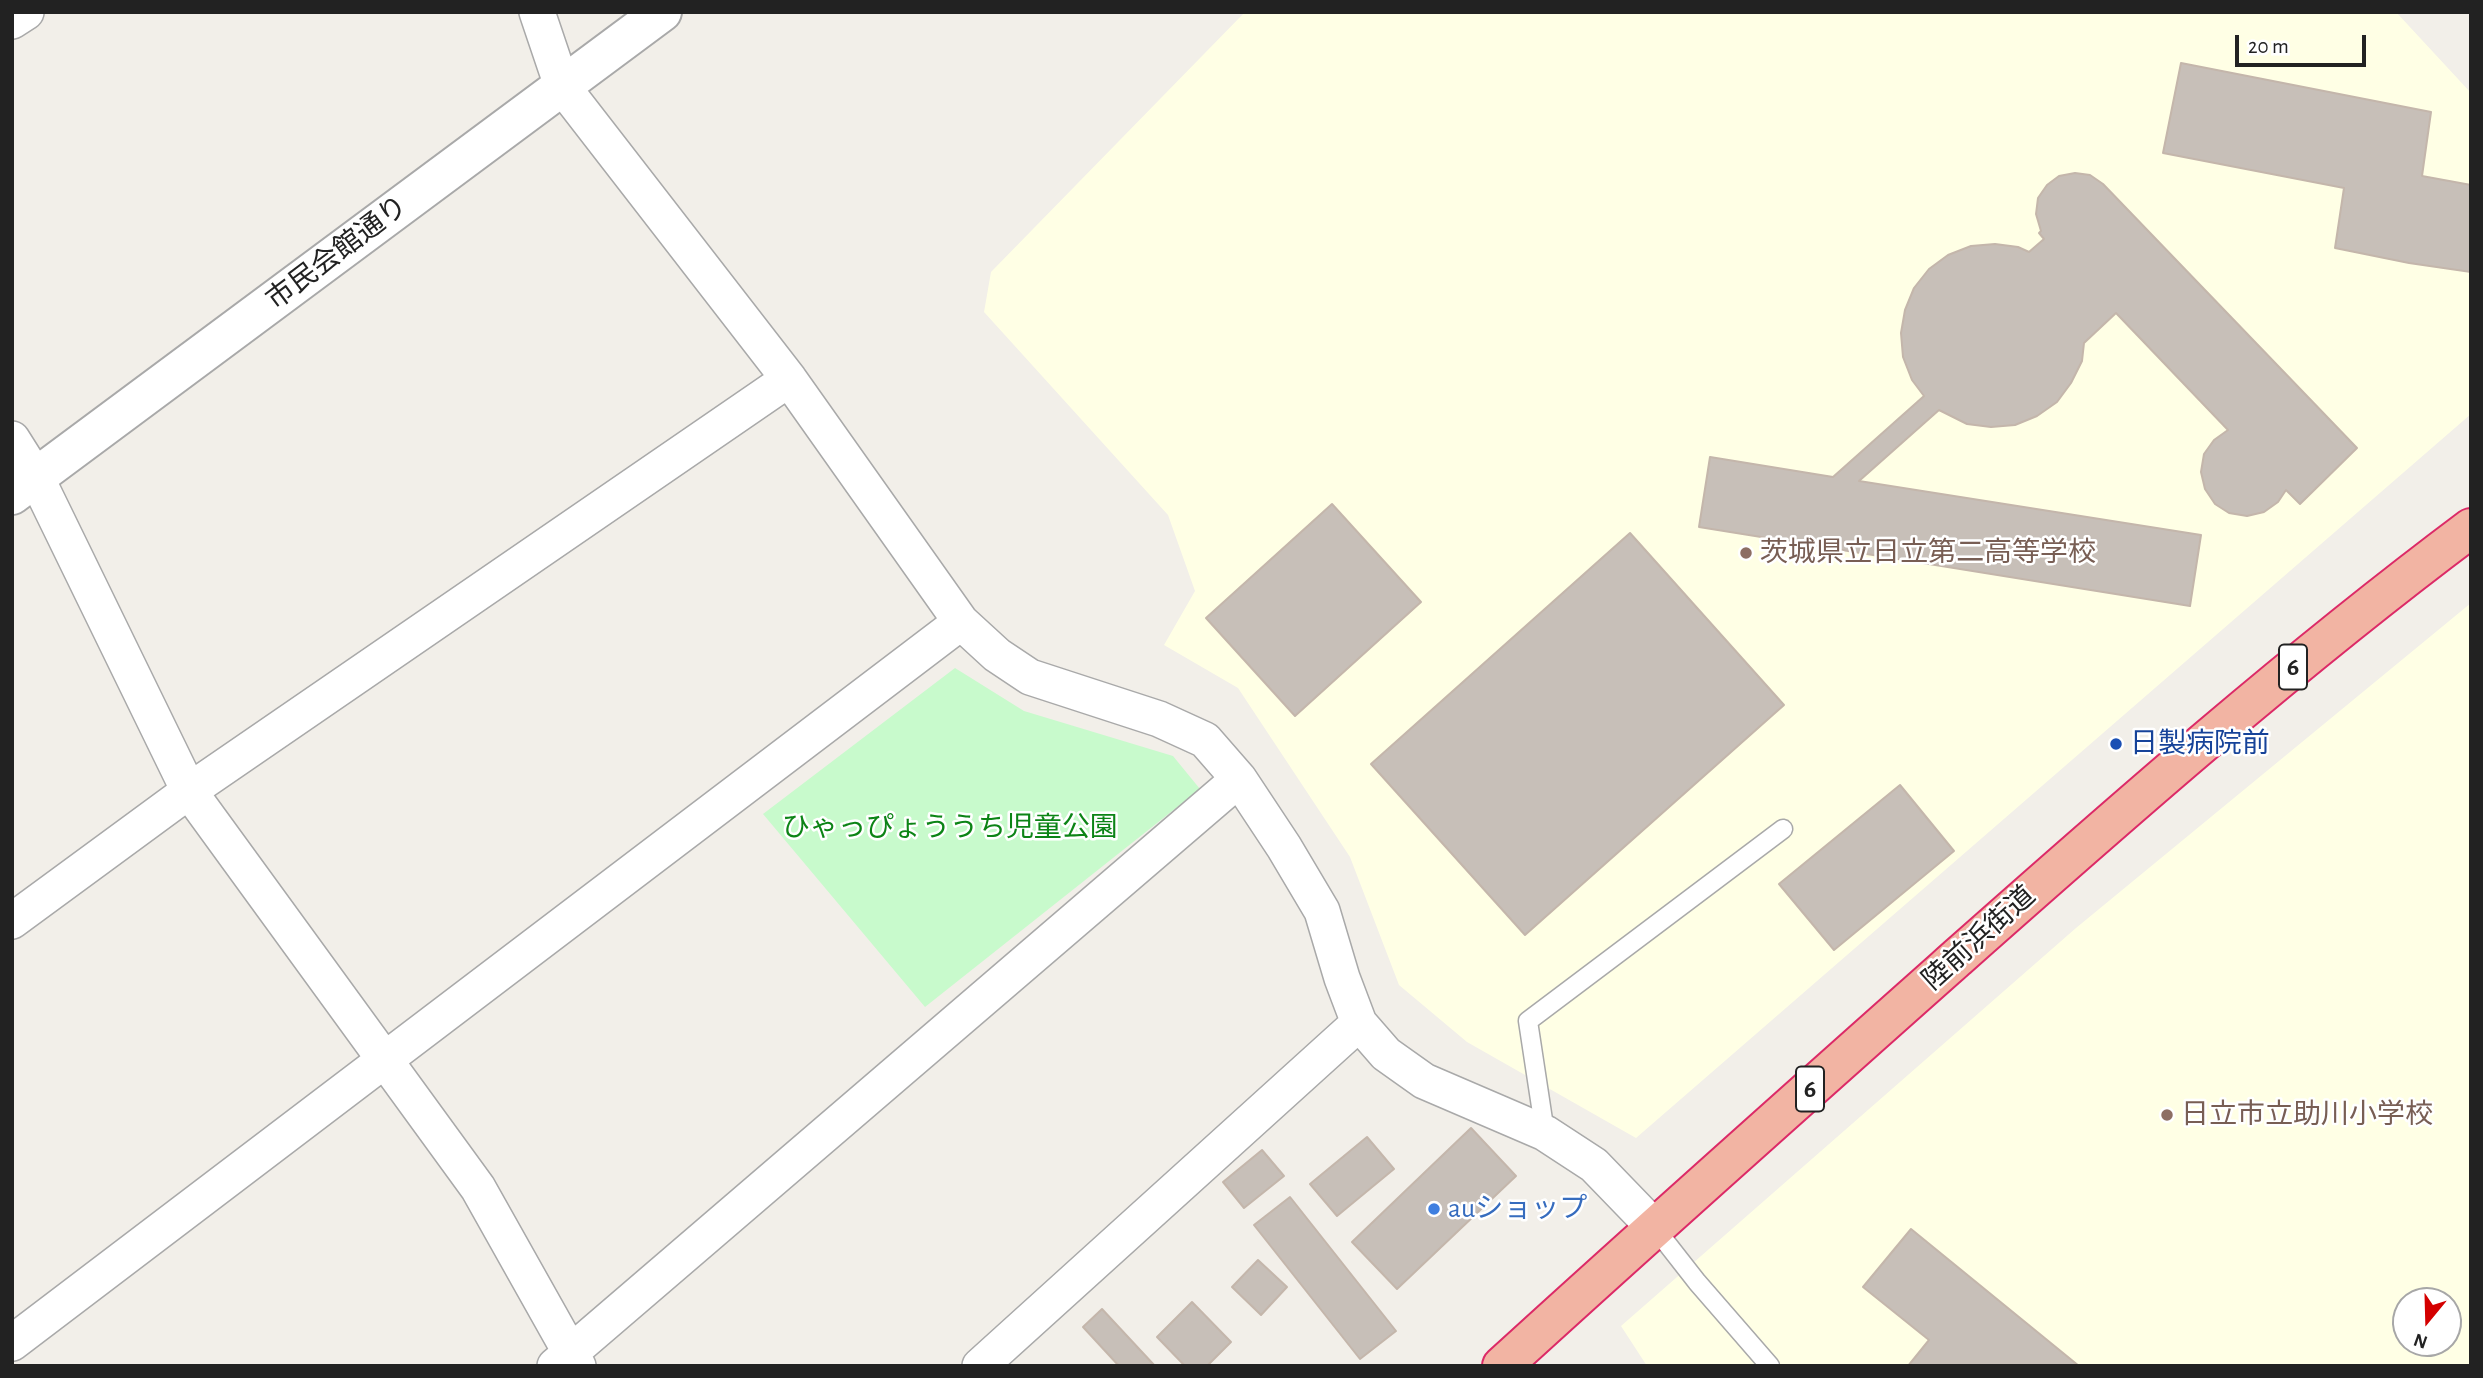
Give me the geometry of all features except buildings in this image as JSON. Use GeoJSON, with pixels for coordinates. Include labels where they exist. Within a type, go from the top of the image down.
{"type":"FeatureCollection","features":[{"type":"Feature","properties":{"kind":"highway","name":"陸前浜街道"},"geometry":{"type":"LineString","coordinates":[[1502,1366],[1654,1227],[2120,813],[2234,715],[2471,528]]}},
{"type":"Feature","properties":{"kind":"street"},"geometry":{"type":"LineString","coordinates":[[12,21],[26,12]]}},
{"type":"Feature","properties":{"kind":"street"},"geometry":{"type":"LineString","coordinates":[[537,12],[562,86],[789,379],[961,622],[997,655],[1030,677],[1159,719],[1205,740],[1239,779],[1322,911],[1359,1023],[1386,1054],[1424,1081],[1545,1133],[1594,1166],[1654,1227]]}},
{"type":"Feature","properties":{"kind":"street","name":"市民会館通り"},"geometry":{"type":"LineString","coordinates":[[24,486],[662,12]]}},
{"type":"Feature","properties":{"kind":"street"},"geometry":{"type":"LineString","coordinates":[[12,921],[189,791],[789,379]]}},
{"type":"Feature","properties":{"kind":"street"},"geometry":{"type":"LineString","coordinates":[[12,439],[24,486],[189,791],[478,1188],[568,1362],[1239,779]]}},
{"type":"Feature","properties":{"kind":"street"},"geometry":{"type":"LineString","coordinates":[[12,1343],[961,622]]}},
{"type":"Feature","properties":{"kind":"street"},"geometry":{"type":"LineString","coordinates":[[980,1366],[1359,1023]]}},
{"type":"Feature","properties":{"kind":"lane"},"geometry":{"type":"LineString","coordinates":[[1545,1133],[1528,1021],[1783,829]]}},
{"type":"Feature","properties":{"kind":"lane"},"geometry":{"type":"LineString","coordinates":[[1654,1227],[1697,1282],[1770,1366]]}},
{"type":"Feature","properties":{"kind":"shaded area","name":"茨城県立日立第二高等学校"},"geometry":{"type":"Polygon","coordinates":[[[1245,12],[2396,12],[2471,93],[2471,414],[1636,1138],[1467,1042],[1399,985],[1350,857],[1238,688],[1164,645],[1195,591],[1168,515],[984,312],[991,272],[1245,12]]]}},
{"type":"Feature","properties":{"kind":"shaded area","name":"日立市立助川小学校"},"geometry":{"type":"Polygon","coordinates":[[[2471,603],[2471,1366],[1647,1366],[1621,1326],[2076,928],[2471,603]]]}},
{"type":"Feature","properties":{"kind":"green space","name":"ひゃっぴょううち児童公園"},"geometry":{"type":"Polygon","coordinates":[[[955,668],[1024,711],[1173,756],[1200,789],[925,1007],[763,814],[955,668]]]}},
{"type":"Feature","properties":{"kind":"place","name":"茨城県立日立第二高等学校"},"geometry":{"type":"Point","coordinates":[1746,553]}},
{"type":"Feature","properties":{"kind":"place","name":"日製病院前"},"geometry":{"type":"Point","coordinates":[2116,744]}},
{"type":"Feature","properties":{"kind":"place","name":"日立市立助川小学校"},"geometry":{"type":"Point","coordinates":[2167,1115]}},
{"type":"Feature","properties":{"kind":"place","name":"auショップ"},"geometry":{"type":"Point","coordinates":[1434,1209]}}]}
